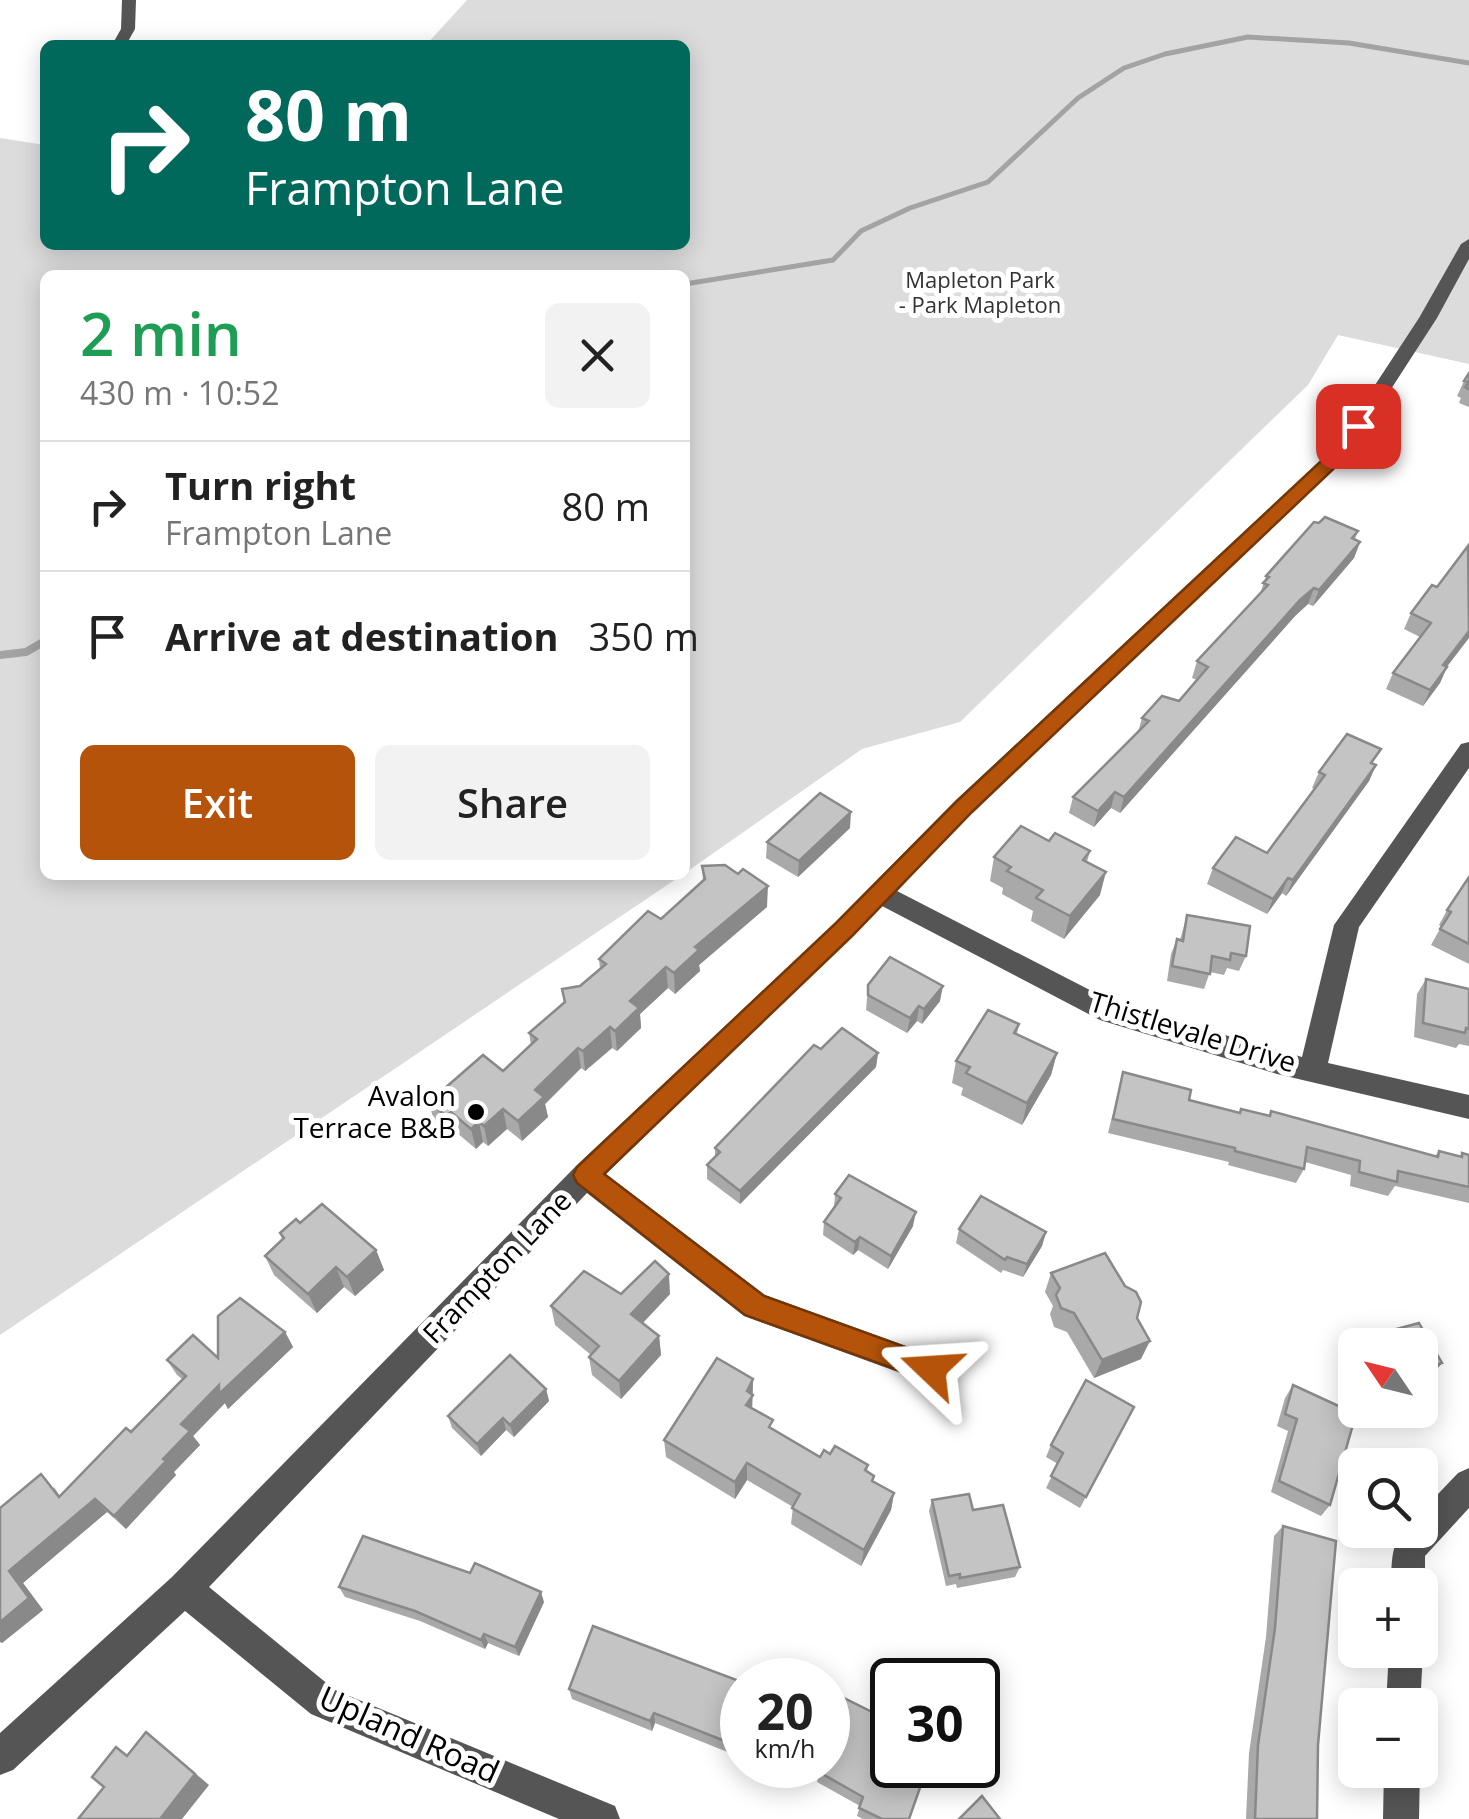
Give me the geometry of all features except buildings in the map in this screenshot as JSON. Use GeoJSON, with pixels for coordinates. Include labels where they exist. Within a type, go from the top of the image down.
{"type":"FeatureCollection","features":[{"type":"Feature","properties":{"kind":"street"},"geometry":{"type":"LineString","coordinates":[[122,40],[128,29],[129,0]]}},
{"type":"Feature","properties":{"kind":"street","name":"Frampton Lane"},"geometry":{"type":"LineString","coordinates":[[0,1756],[184,1589],[586,1175],[979,793],[1340,453],[1428,318],[1469,244]]}},
{"type":"Feature","properties":{"kind":"street"},"geometry":{"type":"LineString","coordinates":[[1313,1068],[1347,925],[1469,750]]}},
{"type":"Feature","properties":{"kind":"street","name":"Thistlevale Drive"},"geometry":{"type":"LineString","coordinates":[[878,894],[1108,1012],[1277,1063],[1313,1068],[1469,1107]]}},
{"type":"Feature","properties":{"kind":"street"},"geometry":{"type":"LineString","coordinates":[[586,1175],[755,1306],[931,1369]]}},
{"type":"Feature","properties":{"kind":"street"},"geometry":{"type":"LineString","coordinates":[[1408,1568],[1408,1549],[1469,1484]]}},
{"type":"Feature","properties":{"kind":"street","name":"Upland Road"},"geometry":{"type":"LineString","coordinates":[[184,1589],[323,1702],[602,1819]]}},
{"type":"Feature","properties":{"kind":"street"},"geometry":{"type":"LineString","coordinates":[[1401,1819],[1402,1788]]}},
{"type":"Feature","properties":{"kind":"green space","name":"Mapleton Park - Park Mapleton"},"geometry":{"type":"Polygon","coordinates":[[[467,0],[1469,0],[1469,364],[1338,335],[1308,385],[960,722],[862,749],[690,869],[690,270],[40,270],[40,880],[675,880],[0,1335],[0,138],[40,144],[40,250],[690,250],[690,40],[431,40],[467,0]]]}},
{"type":"Feature","properties":{"kind":"waterway"},"geometry":{"type":"LineString","coordinates":[[690,283],[833,260],[861,231],[910,208],[988,182],[1078,98],[1124,68],[1165,54],[1248,37],[1349,43],[1469,63]]}},
{"type":"Feature","properties":{"kind":"waterway"},"geometry":{"type":"LineString","coordinates":[[0,655],[26,652],[40,644]]}},
{"type":"Feature","properties":{"kind":"place","name":"Avalon Terrace B&B"},"geometry":{"type":"Point","coordinates":[476,1112]}},
{"type":"Feature","properties":{"kind":"route"},"geometry":{"type":"LineString","coordinates":[[931,1369],[755,1306],[586,1175],[844,930],[964,806],[1340,453],[1358,426]]}}]}
